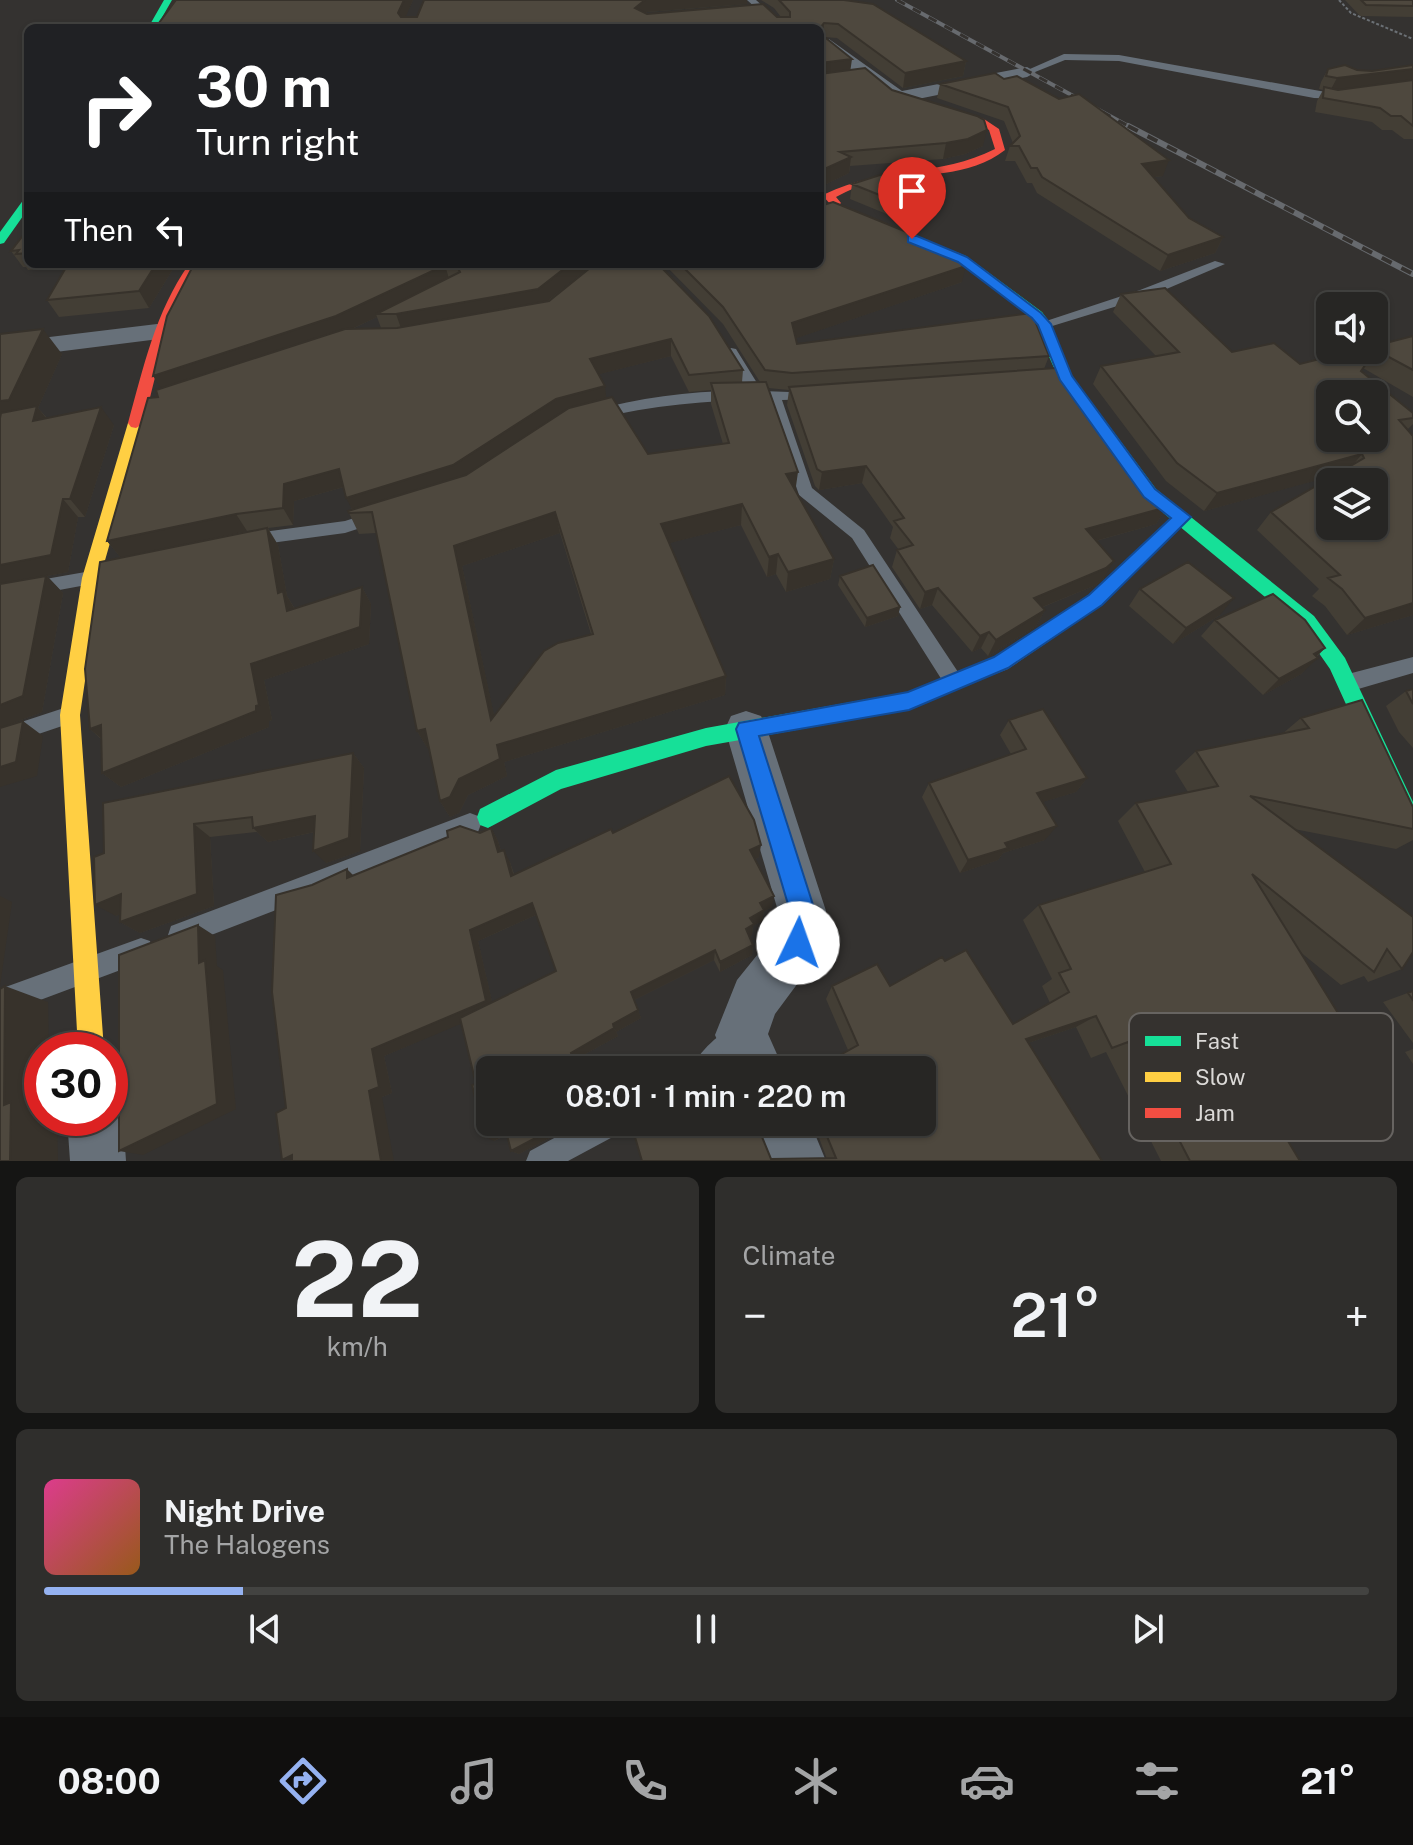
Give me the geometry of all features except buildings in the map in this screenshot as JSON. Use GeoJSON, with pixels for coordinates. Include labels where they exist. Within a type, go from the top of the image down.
{"type":"FeatureCollection","features":[{"type":"Feature","properties":{"kind":"main road"},"geometry":{"type":"LineString","coordinates":[[155,24],[170,0]]}},
{"type":"Feature","properties":{"kind":"main road"},"geometry":{"type":"LineString","coordinates":[[898,97],[923,108],[981,121],[994,129],[1000,150],[989,159],[965,166],[864,176],[829,196],[833,211],[962,259],[1044,324],[1058,378],[1150,493],[1307,621],[1348,683],[1413,826]]}},
{"type":"Feature","properties":{"kind":"main road"},"geometry":{"type":"LineString","coordinates":[[0,240],[24,207]]}},
{"type":"Feature","properties":{"kind":"main road"},"geometry":{"type":"LineString","coordinates":[[90,1032],[70,715],[98,574],[147,406],[157,332],[180,284],[192,268]]}},
{"type":"Feature","properties":{"kind":"main road"},"geometry":{"type":"LineString","coordinates":[[488,817],[556,780],[706,737],[909,701],[954,682]]}},
{"type":"Feature","properties":{"kind":"street"},"geometry":{"type":"LineString","coordinates":[[737,14],[764,11]]}},
{"type":"Feature","properties":{"kind":"street"},"geometry":{"type":"LineString","coordinates":[[825,43],[865,77],[898,97],[1027,72]]}},
{"type":"Feature","properties":{"kind":"street"},"geometry":{"type":"LineString","coordinates":[[963,64],[988,80]]}},
{"type":"Feature","properties":{"kind":"street"},"geometry":{"type":"LineString","coordinates":[[0,351],[157,332]]}},
{"type":"Feature","properties":{"kind":"street"},"geometry":{"type":"LineString","coordinates":[[746,729],[802,911],[798,943],[755,998],[749,1052]]}},
{"type":"Feature","properties":{"kind":"street"},"geometry":{"type":"LineString","coordinates":[[96,1136],[98,1161]]}},
{"type":"Feature","properties":{"kind":"street"},"geometry":{"type":"LineString","coordinates":[[787,1136],[798,1161]]}},
{"type":"Feature","properties":{"kind":"lane"},"geometry":{"type":"LineString","coordinates":[[751,0],[779,24]]}},
{"type":"Feature","properties":{"kind":"lane"},"geometry":{"type":"LineString","coordinates":[[1027,72],[1064,57],[1097,56],[1140,61],[1314,95],[1352,95]]}},
{"type":"Feature","properties":{"kind":"lane"},"geometry":{"type":"LineString","coordinates":[[1044,324],[1145,293],[1219,264]]}},
{"type":"Feature","properties":{"kind":"lane"},"geometry":{"type":"LineString","coordinates":[[724,342],[765,396],[805,491],[858,534],[954,682],[1001,663],[1096,600],[1182,517]]}},
{"type":"Feature","properties":{"kind":"lane"},"geometry":{"type":"LineString","coordinates":[[578,419],[628,406],[834,394]]}},
{"type":"Feature","properties":{"kind":"lane"},"geometry":{"type":"LineString","coordinates":[[233,543],[345,527],[390,513]]}},
{"type":"Feature","properties":{"kind":"lane"},"geometry":{"type":"LineString","coordinates":[[0,594],[98,574]]}},
{"type":"Feature","properties":{"kind":"lane"},"geometry":{"type":"LineString","coordinates":[[1348,683],[1413,665]]}},
{"type":"Feature","properties":{"kind":"lane"},"geometry":{"type":"LineString","coordinates":[[0,738],[70,715]]}},
{"type":"Feature","properties":{"kind":"lane"},"geometry":{"type":"LineString","coordinates":[[0,1002],[488,817]]}},
{"type":"Feature","properties":{"kind":"lane"},"geometry":{"type":"LineString","coordinates":[[540,1161],[586,1136]]}},
{"type":"Feature","properties":{"kind":"path"},"geometry":{"type":"LineString","coordinates":[[1339,0],[1351,13],[1413,39]]}},
{"type":"Feature","properties":{"kind":"railway"},"geometry":{"type":"LineString","coordinates":[[897,0],[1132,128]]}},
{"type":"Feature","properties":{"kind":"railway"},"geometry":{"type":"LineString","coordinates":[[1128,126],[1413,274]]}},
{"type":"Feature","properties":{"kind":"traffic: fast"},"geometry":{"type":"LineString","coordinates":[[154,24],[168,0]]}},
{"type":"Feature","properties":{"kind":"traffic: fast"},"geometry":{"type":"LineString","coordinates":[[835,203],[838,208],[962,259],[1037,315],[1044,324],[1065,377],[1150,493],[1307,621],[1338,664],[1413,826]]}},
{"type":"Feature","properties":{"kind":"traffic: fast"},"geometry":{"type":"LineString","coordinates":[[0,240],[24,207]]}},
{"type":"Feature","properties":{"kind":"traffic: fast"},"geometry":{"type":"LineString","coordinates":[[488,817],[556,780],[706,737],[909,701],[954,682]]}},
{"type":"Feature","properties":{"kind":"traffic: slow"},"geometry":{"type":"LineString","coordinates":[[90,1032],[70,715],[91,578],[136,423]]}},
{"type":"Feature","properties":{"kind":"traffic: jam"},"geometry":{"type":"LineString","coordinates":[[835,203],[829,196],[851,185],[895,175],[959,167],[1000,150],[994,129],[981,121],[927,108]]}},
{"type":"Feature","properties":{"kind":"traffic: jam"},"geometry":{"type":"LineString","coordinates":[[136,423],[163,322],[192,268]]}},
{"type":"Feature","properties":{"kind":"route"},"geometry":{"type":"LineString","coordinates":[[798,943],[802,911],[746,729],[909,701],[1001,663],[1096,600],[1182,517],[1150,493],[1065,377],[1044,324],[1037,315],[962,259],[912,239]]}}]}
